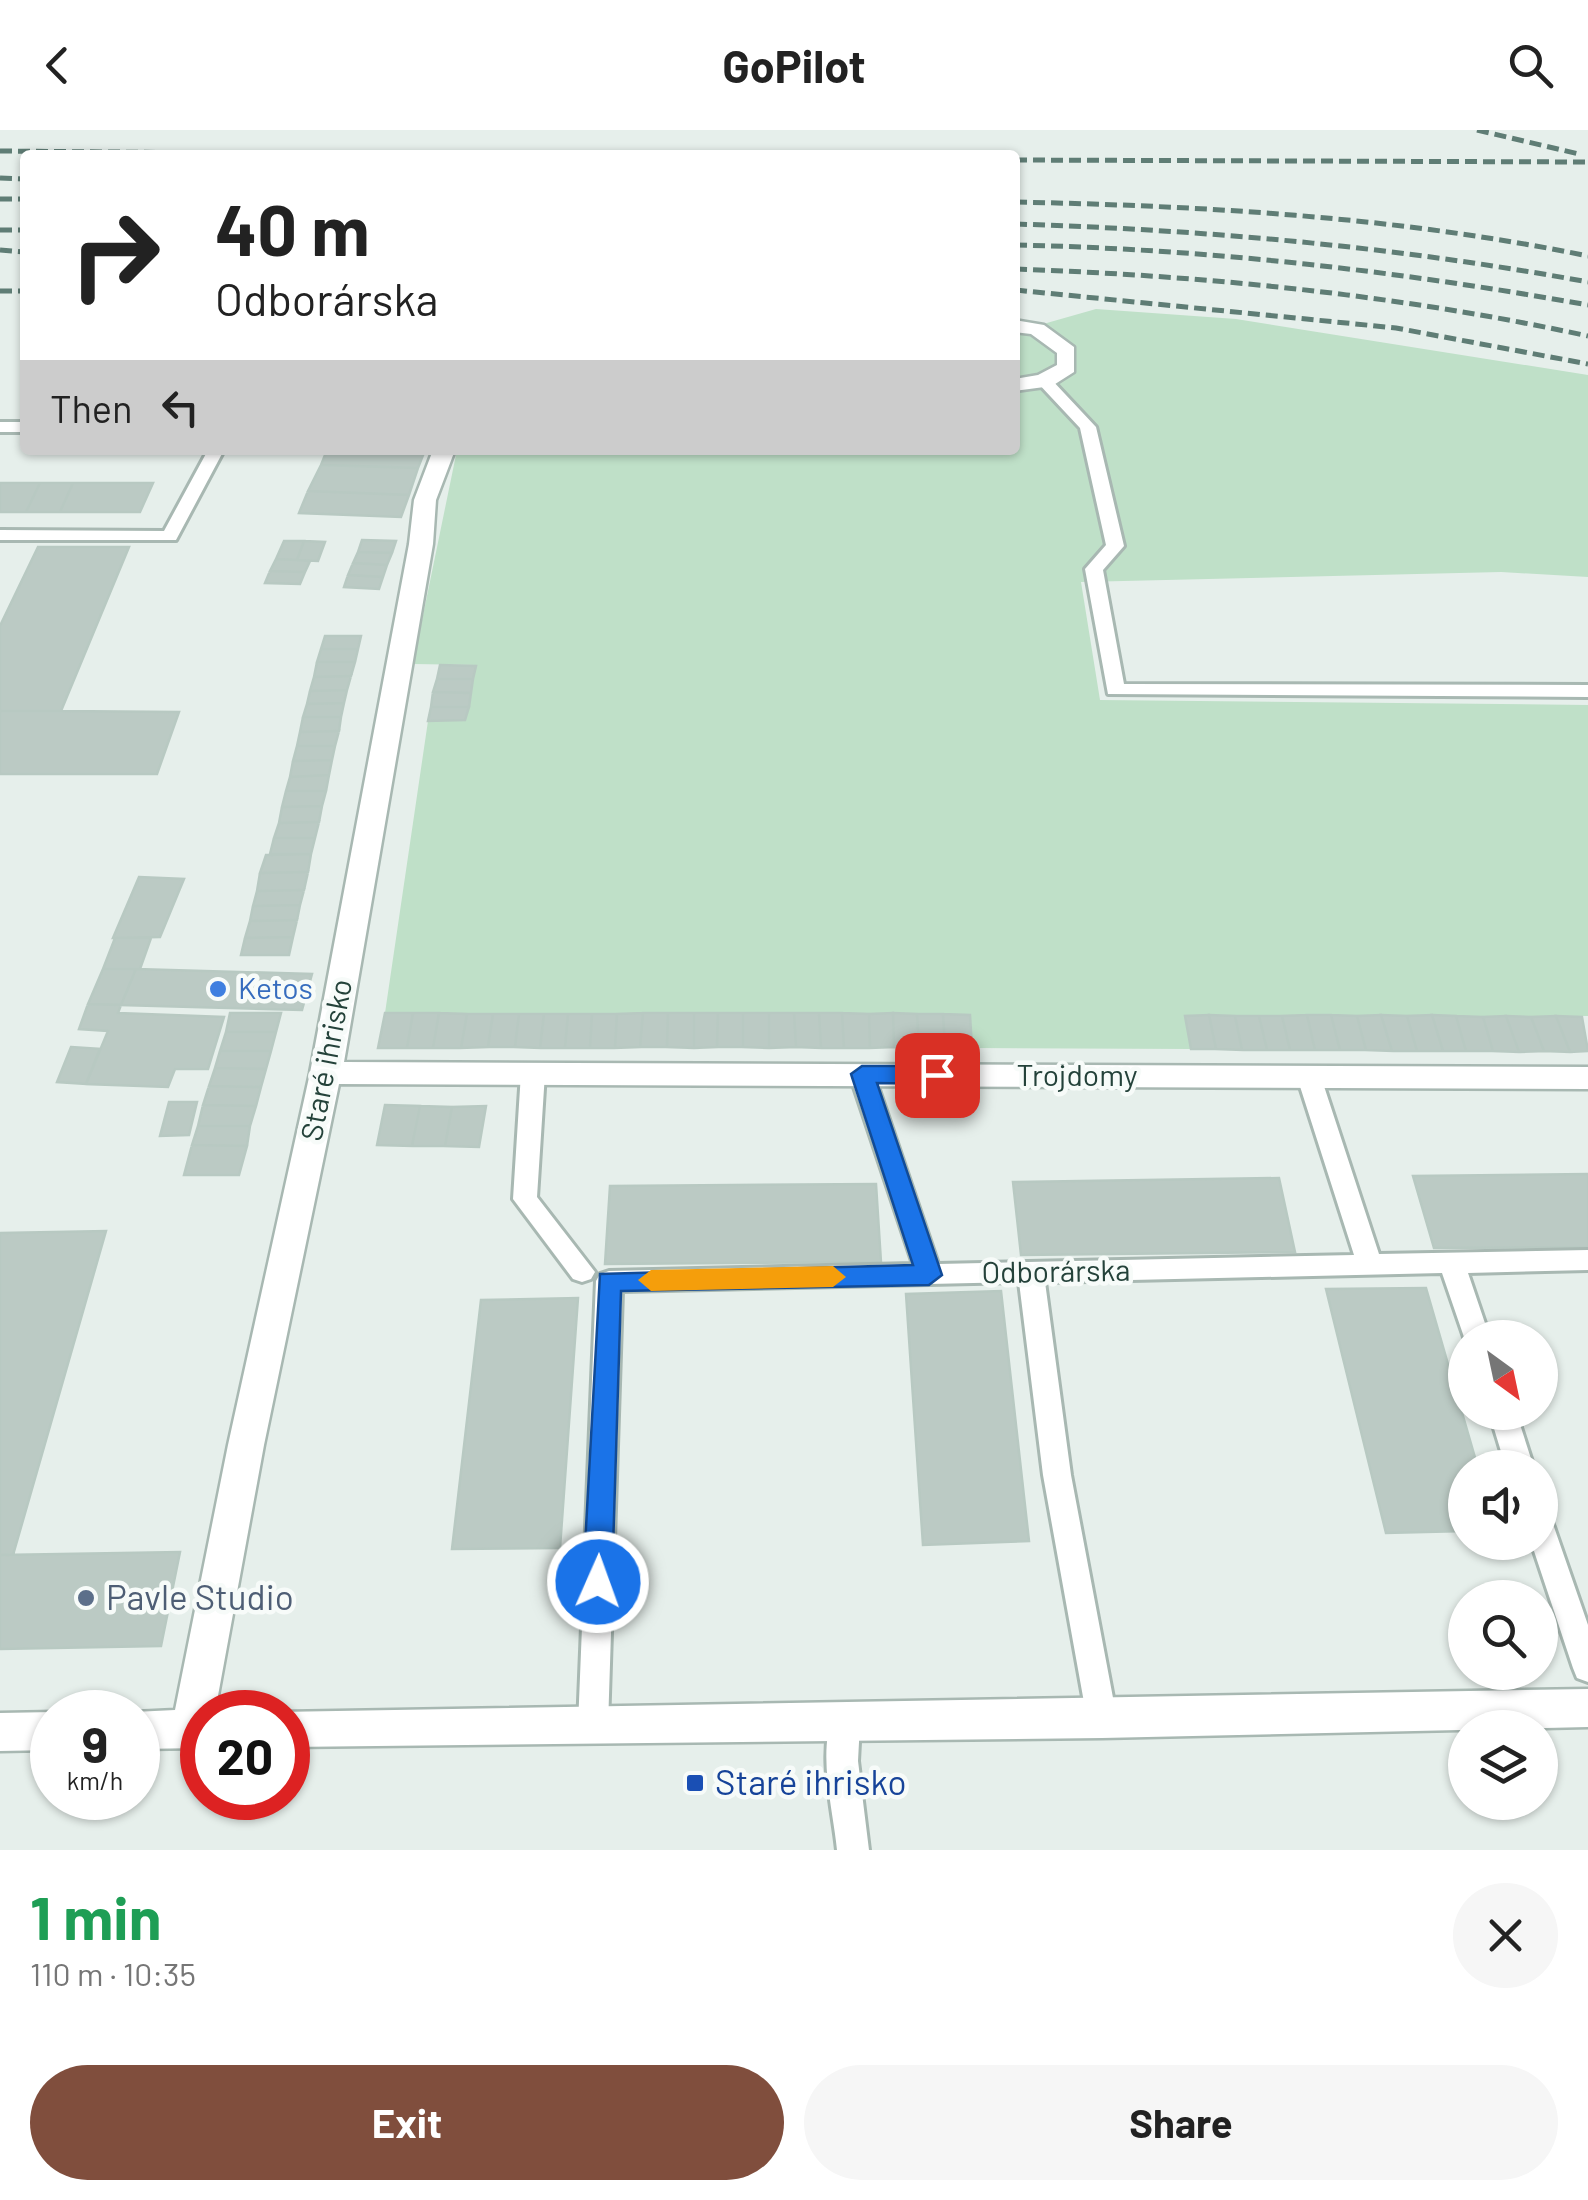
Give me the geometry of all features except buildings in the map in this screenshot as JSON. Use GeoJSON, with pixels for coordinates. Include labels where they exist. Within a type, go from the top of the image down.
{"type":"FeatureCollection","features":[{"type":"Feature","properties":{"kind":"street"},"geometry":{"type":"LineString","coordinates":[[1020,327],[1037,329],[1056,339],[1067,351],[1067,368],[1044,381],[1020,384]]}},
{"type":"Feature","properties":{"kind":"street","name":"Staré ihrisko"},"geometry":{"type":"LineString","coordinates":[[204,1690],[246,1445],[326,1073],[422,544],[425,500],[442,455]]}},
{"type":"Feature","properties":{"kind":"street","name":"Trojdomy"},"geometry":{"type":"LineString","coordinates":[[326,1073],[1588,1078]]}},
{"type":"Feature","properties":{"kind":"street"},"geometry":{"type":"LineString","coordinates":[[310,1728],[1102,1719],[1588,1708]]}},
{"type":"Feature","properties":{"kind":"street"},"geometry":{"type":"LineString","coordinates":[[0,1732],[30,1731]]}},
{"type":"Feature","properties":{"kind":"lane"},"geometry":{"type":"LineString","coordinates":[[1044,381],[1088,428],[1096,461],[1115,546],[1094,570],[1115,690],[1588,691]]}},
{"type":"Feature","properties":{"kind":"lane"},"geometry":{"type":"LineString","coordinates":[[0,535],[170,536],[213,455]]}},
{"type":"Feature","properties":{"kind":"lane"},"geometry":{"type":"LineString","coordinates":[[533,1073],[525,1199],[582,1272]]}},
{"type":"Feature","properties":{"kind":"lane"},"geometry":{"type":"LineString","coordinates":[[862,1074],[929,1275]]}},
{"type":"Feature","properties":{"kind":"lane"},"geometry":{"type":"LineString","coordinates":[[1309,1077],[1370,1266]]}},
{"type":"Feature","properties":{"kind":"lane","name":"Odborárska"},"geometry":{"type":"LineString","coordinates":[[594,1726],[609,1281],[1588,1260]]}},
{"type":"Feature","properties":{"kind":"lane"},"geometry":{"type":"LineString","coordinates":[[1452,1264],[1470,1320]]}},
{"type":"Feature","properties":{"kind":"lane"},"geometry":{"type":"LineString","coordinates":[[1031,1273],[1057,1475],[1102,1719]]}},
{"type":"Feature","properties":{"kind":"lane"},"geometry":{"type":"LineString","coordinates":[[1551,1560],[1588,1668]]}},
{"type":"Feature","properties":{"kind":"lane"},"geometry":{"type":"LineString","coordinates":[[844,1723],[843,1761],[853,1850]]}},
{"type":"Feature","properties":{"kind":"green space"},"geometry":{"type":"Polygon","coordinates":[[[1096,309],[1236,319],[1588,375],[1588,577],[1501,572],[1081,582],[1100,700],[1588,705],[1588,1016],[1185,1016],[1191,1049],[972,1048],[969,1015],[385,1013],[428,721],[465,720],[476,665],[413,664],[456,455],[1020,455],[1020,331],[1096,309]]]}},
{"type":"Feature","properties":{"kind":"railway"},"geometry":{"type":"LineString","coordinates":[[1477,130],[1579,154]]}},
{"type":"Feature","properties":{"kind":"railway"},"geometry":{"type":"LineString","coordinates":[[0,151],[20,151]]}},
{"type":"Feature","properties":{"kind":"railway"},"geometry":{"type":"LineString","coordinates":[[1020,160],[1588,162]]}},
{"type":"Feature","properties":{"kind":"railway"},"geometry":{"type":"LineString","coordinates":[[0,178],[20,179]]}},
{"type":"Feature","properties":{"kind":"railway"},"geometry":{"type":"LineString","coordinates":[[0,199],[20,199]]}},
{"type":"Feature","properties":{"kind":"railway"},"geometry":{"type":"LineString","coordinates":[[1020,202],[1303,216],[1445,232],[1588,256]]}},
{"type":"Feature","properties":{"kind":"railway"},"geometry":{"type":"LineString","coordinates":[[1020,224],[1303,242],[1588,282]]}},
{"type":"Feature","properties":{"kind":"railway"},"geometry":{"type":"LineString","coordinates":[[0,230],[20,230]]}},
{"type":"Feature","properties":{"kind":"railway"},"geometry":{"type":"LineString","coordinates":[[1020,245],[1159,251],[1303,264],[1588,305]]}},
{"type":"Feature","properties":{"kind":"railway"},"geometry":{"type":"LineString","coordinates":[[0,250],[20,252]]}},
{"type":"Feature","properties":{"kind":"railway"},"geometry":{"type":"LineString","coordinates":[[1020,269],[1303,290],[1446,309],[1588,336]]}},
{"type":"Feature","properties":{"kind":"railway"},"geometry":{"type":"LineString","coordinates":[[1020,290],[1396,328],[1588,364]]}},
{"type":"Feature","properties":{"kind":"railway"},"geometry":{"type":"LineString","coordinates":[[0,291],[20,291]]}},
{"type":"Feature","properties":{"kind":"slow traffic"},"geometry":{"type":"LineString","coordinates":[[651,1280],[833,1277]]}},
{"type":"Feature","properties":{"kind":"place","name":"Ketos"},"geometry":{"type":"Point","coordinates":[218,989]}},
{"type":"Feature","properties":{"kind":"place","name":"Pavle Studio"},"geometry":{"type":"Point","coordinates":[86,1598]}},
{"type":"Feature","properties":{"kind":"place","name":"Staré ihrisko"},"geometry":{"type":"Point","coordinates":[695,1783]}},
{"type":"Feature","properties":{"kind":"route"},"geometry":{"type":"LineString","coordinates":[[598,1582],[609,1281],[929,1275],[862,1074],[937,1075]]}}]}
